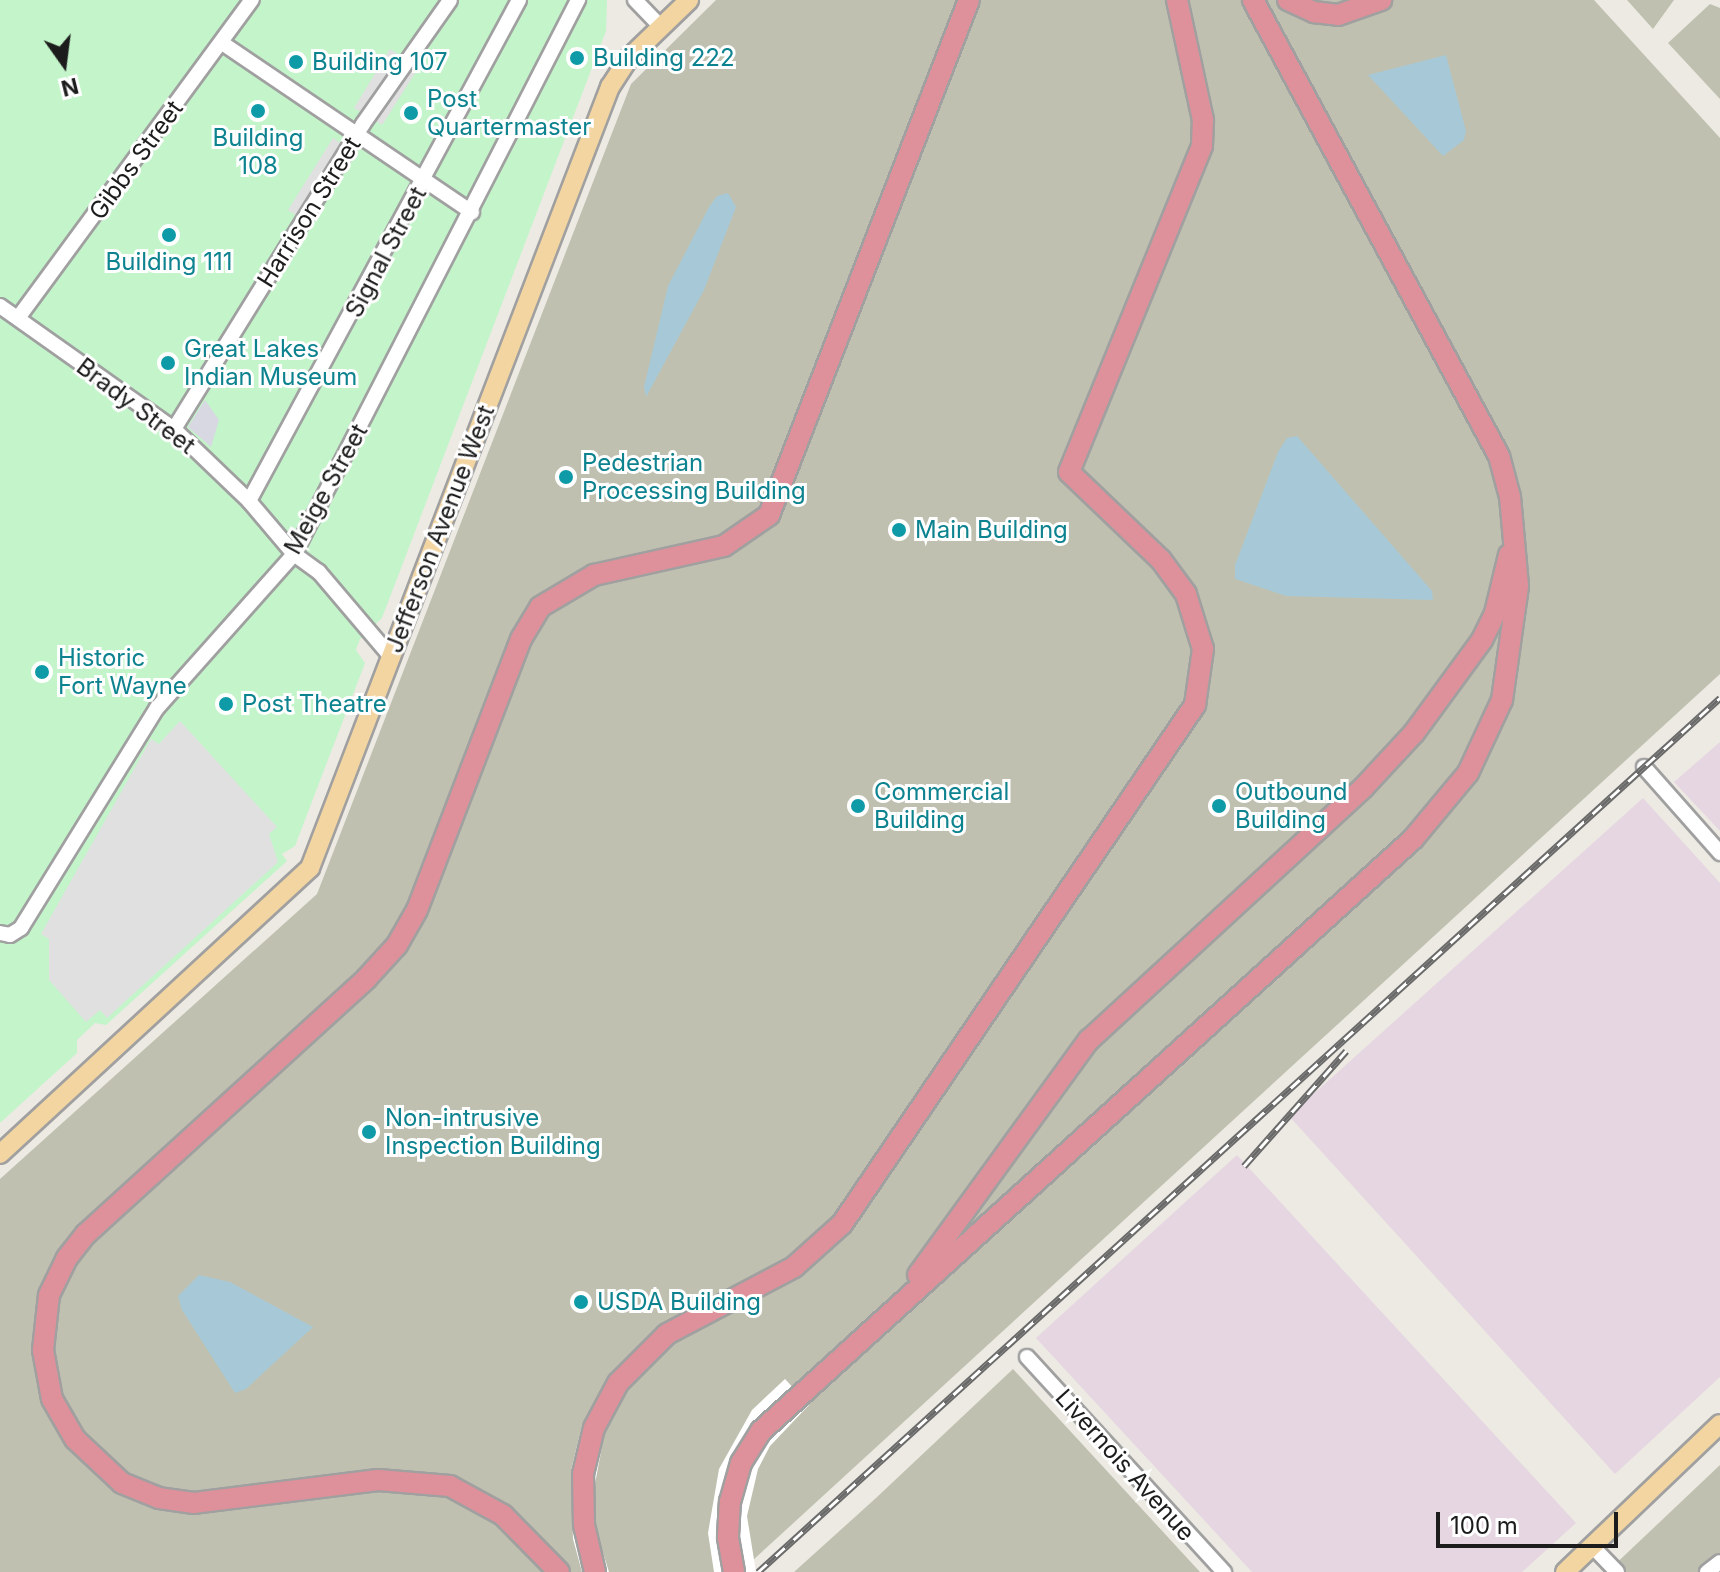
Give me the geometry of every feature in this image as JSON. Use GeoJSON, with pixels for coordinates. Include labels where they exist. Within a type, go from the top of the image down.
{"type":"FeatureCollection","features":[{"type":"Feature","properties":{"kind":"highway"},"geometry":{"type":"LineString","coordinates":[[559,1572],[503,1515],[450,1486],[378,1480],[194,1503],[134,1488],[92,1460],[56,1409],[43,1350],[49,1295],[67,1258],[86,1234],[366,979],[397,945],[417,910],[521,639],[540,607],[594,575],[724,546],[769,515],[969,0]]}},
{"type":"Feature","properties":{"kind":"highway"},"geometry":{"type":"LineString","coordinates":[[595,1572],[582,1501],[594,1428],[618,1383],[655,1343],[794,1267],[842,1224],[1195,705],[1203,649],[1186,594],[1161,560],[1069,472],[1202,146],[1203,120],[1177,0]]}},
{"type":"Feature","properties":{"kind":"highway"},"geometry":{"type":"LineString","coordinates":[[734,1572],[728,1527],[737,1475],[753,1441],[798,1393],[1390,861],[1449,800],[1480,753],[1506,683],[1518,586],[1513,512],[1506,479],[1484,420],[1253,0]]}},
{"type":"Feature","properties":{"kind":"highway"},"geometry":{"type":"LineString","coordinates":[[1288,0],[1314,12],[1338,15],[1381,0]]}},
{"type":"Feature","properties":{"kind":"highway"},"geometry":{"type":"LineString","coordinates":[[889,1313],[1089,1040],[1363,788],[1455,683],[1495,613],[1513,512]]}},
{"type":"Feature","properties":{"kind":"main road","name":"Jefferson Avenue West"},"geometry":{"type":"LineString","coordinates":[[0,1154],[307,872],[610,87],[628,59],[689,0]]}},
{"type":"Feature","properties":{"kind":"main road"},"geometry":{"type":"LineString","coordinates":[[1565,1572],[1717,1431]]}},
{"type":"Feature","properties":{"kind":"street","name":"Gibbs Street"},"geometry":{"type":"LineString","coordinates":[[18,318],[252,0]]}},
{"type":"Feature","properties":{"kind":"street","name":"Harrison Street"},"geometry":{"type":"LineString","coordinates":[[174,429],[356,137],[450,0]]}},
{"type":"Feature","properties":{"kind":"street","name":"Signal Street"},"geometry":{"type":"LineString","coordinates":[[249,501],[424,182],[519,0]]}},
{"type":"Feature","properties":{"kind":"street","name":"Meige Street"},"geometry":{"type":"LineString","coordinates":[[5,934],[21,928],[145,724],[294,554],[578,0]]}},
{"type":"Feature","properties":{"kind":"street"},"geometry":{"type":"LineString","coordinates":[[635,0],[661,27]]}},
{"type":"Feature","properties":{"kind":"street"},"geometry":{"type":"LineString","coordinates":[[222,43],[356,137],[472,212]]}},
{"type":"Feature","properties":{"kind":"street","name":"Brady Street"},"geometry":{"type":"LineString","coordinates":[[0,306],[174,429],[249,501],[294,554],[319,572],[392,658]]}},
{"type":"Feature","properties":{"kind":"street"},"geometry":{"type":"LineString","coordinates":[[1644,767],[1720,853]]}},
{"type":"Feature","properties":{"kind":"street","name":"Livernois Avenue"},"geometry":{"type":"LineString","coordinates":[[1027,1357],[1224,1572]]}},
{"type":"Feature","properties":{"kind":"street"},"geometry":{"type":"LineString","coordinates":[[1592,1546],[1617,1572]]}},
{"type":"Feature","properties":{"kind":"street"},"geometry":{"type":"LineString","coordinates":[[1707,1572],[1720,1562]]}},
{"type":"Feature","properties":{"kind":"shaded area"},"geometry":{"type":"Polygon","coordinates":[[[716,0],[1594,0],[1720,138],[1720,674],[740,1572],[0,1572],[0,1179],[317,894],[631,84],[716,0]]]}},
{"type":"Feature","properties":{"kind":"shaded area"},"geometry":{"type":"Polygon","coordinates":[[[1627,0],[1674,0],[1653,29],[1627,0]]]}},
{"type":"Feature","properties":{"kind":"shaded area"},"geometry":{"type":"Polygon","coordinates":[[[1710,4],[1720,8],[1720,99],[1668,43],[1710,4]]]}},
{"type":"Feature","properties":{"kind":"shaded area"},"geometry":{"type":"Polygon","coordinates":[[[390,49],[419,67],[382,125],[354,108],[390,49]]]}},
{"type":"Feature","properties":{"kind":"shaded area"},"geometry":{"type":"Polygon","coordinates":[[[333,138],[342,144],[297,216],[288,210],[333,138]]]}},
{"type":"Feature","properties":{"kind":"shaded area"},"geometry":{"type":"Polygon","coordinates":[[[205,400],[219,420],[211,447],[188,427],[205,400]]]}},
{"type":"Feature","properties":{"kind":"shaded area"},"geometry":{"type":"Polygon","coordinates":[[[180,721],[277,827],[269,834],[278,862],[107,1018],[100,1010],[86,1022],[49,980],[49,939],[41,934],[151,739],[159,744],[180,721]]]}},
{"type":"Feature","properties":{"kind":"shaded area"},"geometry":{"type":"Polygon","coordinates":[[[1720,742],[1720,831],[1674,782],[1720,742]]]}},
{"type":"Feature","properties":{"kind":"shaded area"},"geometry":{"type":"Polygon","coordinates":[[[1643,798],[1720,883],[1720,1377],[1615,1474],[1289,1116],[1643,798]]]}},
{"type":"Feature","properties":{"kind":"shaded area"},"geometry":{"type":"Polygon","coordinates":[[[1237,1155],[1576,1523],[1522,1572],[1252,1572],[1036,1338],[1237,1155]]]}},
{"type":"Feature","properties":{"kind":"shaded area"},"geometry":{"type":"Polygon","coordinates":[[[1013,1369],[1200,1572],[794,1572],[876,1498],[1013,1369]]]}},
{"type":"Feature","properties":{"kind":"shaded area"},"geometry":{"type":"Polygon","coordinates":[[[1720,1465],[1720,1572],[1607,1572],[1720,1465]]]}},
{"type":"Feature","properties":{"kind":"green space"},"geometry":{"type":"Polygon","coordinates":[[[0,0],[607,0],[606,31],[382,618],[360,639],[356,650],[365,663],[295,846],[282,854],[287,861],[106,1025],[95,1023],[77,1040],[77,1053],[0,1123],[0,0]]]}},
{"type":"Feature","properties":{"kind":"water"},"geometry":{"type":"Polygon","coordinates":[[[1446,55],[1466,131],[1464,140],[1443,156],[1368,75],[1446,55]]]}},
{"type":"Feature","properties":{"kind":"water"},"geometry":{"type":"Polygon","coordinates":[[[728,193],[736,207],[704,290],[646,397],[644,387],[668,286],[709,207],[717,196],[728,193]]]}},
{"type":"Feature","properties":{"kind":"water"},"geometry":{"type":"Polygon","coordinates":[[[1297,436],[1432,591],[1433,600],[1286,596],[1235,579],[1235,565],[1278,452],[1287,438],[1297,436]]]}},
{"type":"Feature","properties":{"kind":"water"},"geometry":{"type":"Polygon","coordinates":[[[199,1275],[230,1282],[313,1327],[246,1389],[235,1393],[182,1310],[178,1296],[199,1275]]]}},
{"type":"Feature","properties":{"kind":"pier"},"geometry":{"type":"Polygon","coordinates":[[[785,1379],[809,1405],[770,1446],[758,1469],[747,1516],[756,1572],[714,1572],[708,1533],[719,1469],[752,1410],[785,1379]]]}},
{"type":"Feature","properties":{"kind":"pier"},"geometry":{"type":"Polygon","coordinates":[[[582,1425],[605,1431],[594,1489],[595,1527],[609,1572],[582,1572],[573,1539],[571,1470],[582,1425]]]}},
{"type":"Feature","properties":{"kind":"railway"},"geometry":{"type":"LineString","coordinates":[[758,1572],[1720,698]]}},
{"type":"Feature","properties":{"kind":"railway"},"geometry":{"type":"LineString","coordinates":[[1244,1166],[1346,1051]]}},
{"type":"Feature","properties":{"kind":"place","name":"Building 222"},"geometry":{"type":"Point","coordinates":[577,58]}},
{"type":"Feature","properties":{"kind":"place","name":"Building 107"},"geometry":{"type":"Point","coordinates":[296,62]}},
{"type":"Feature","properties":{"kind":"place","name":"Building 108"},"geometry":{"type":"Point","coordinates":[258,111]}},
{"type":"Feature","properties":{"kind":"place","name":"Post Quartermaster"},"geometry":{"type":"Point","coordinates":[411,113]}},
{"type":"Feature","properties":{"kind":"place","name":"Building 111"},"geometry":{"type":"Point","coordinates":[169,235]}},
{"type":"Feature","properties":{"kind":"place","name":"Great Lakes Indian Museum"},"geometry":{"type":"Point","coordinates":[168,363]}},
{"type":"Feature","properties":{"kind":"place","name":"Pedestrian Processing Building"},"geometry":{"type":"Point","coordinates":[566,477]}},
{"type":"Feature","properties":{"kind":"place","name":"Main Building"},"geometry":{"type":"Point","coordinates":[899,530]}},
{"type":"Feature","properties":{"kind":"place","name":"Historic Fort Wayne"},"geometry":{"type":"Point","coordinates":[42,672]}},
{"type":"Feature","properties":{"kind":"place","name":"Post Theatre"},"geometry":{"type":"Point","coordinates":[226,704]}},
{"type":"Feature","properties":{"kind":"place","name":"Commercial Building"},"geometry":{"type":"Point","coordinates":[858,806]}},
{"type":"Feature","properties":{"kind":"place","name":"Outbound Building"},"geometry":{"type":"Point","coordinates":[1219,806]}},
{"type":"Feature","properties":{"kind":"place","name":"Non-intrusive Inspection Building"},"geometry":{"type":"Point","coordinates":[369,1132]}},
{"type":"Feature","properties":{"kind":"place","name":"USDA Building"},"geometry":{"type":"Point","coordinates":[581,1302]}}]}
